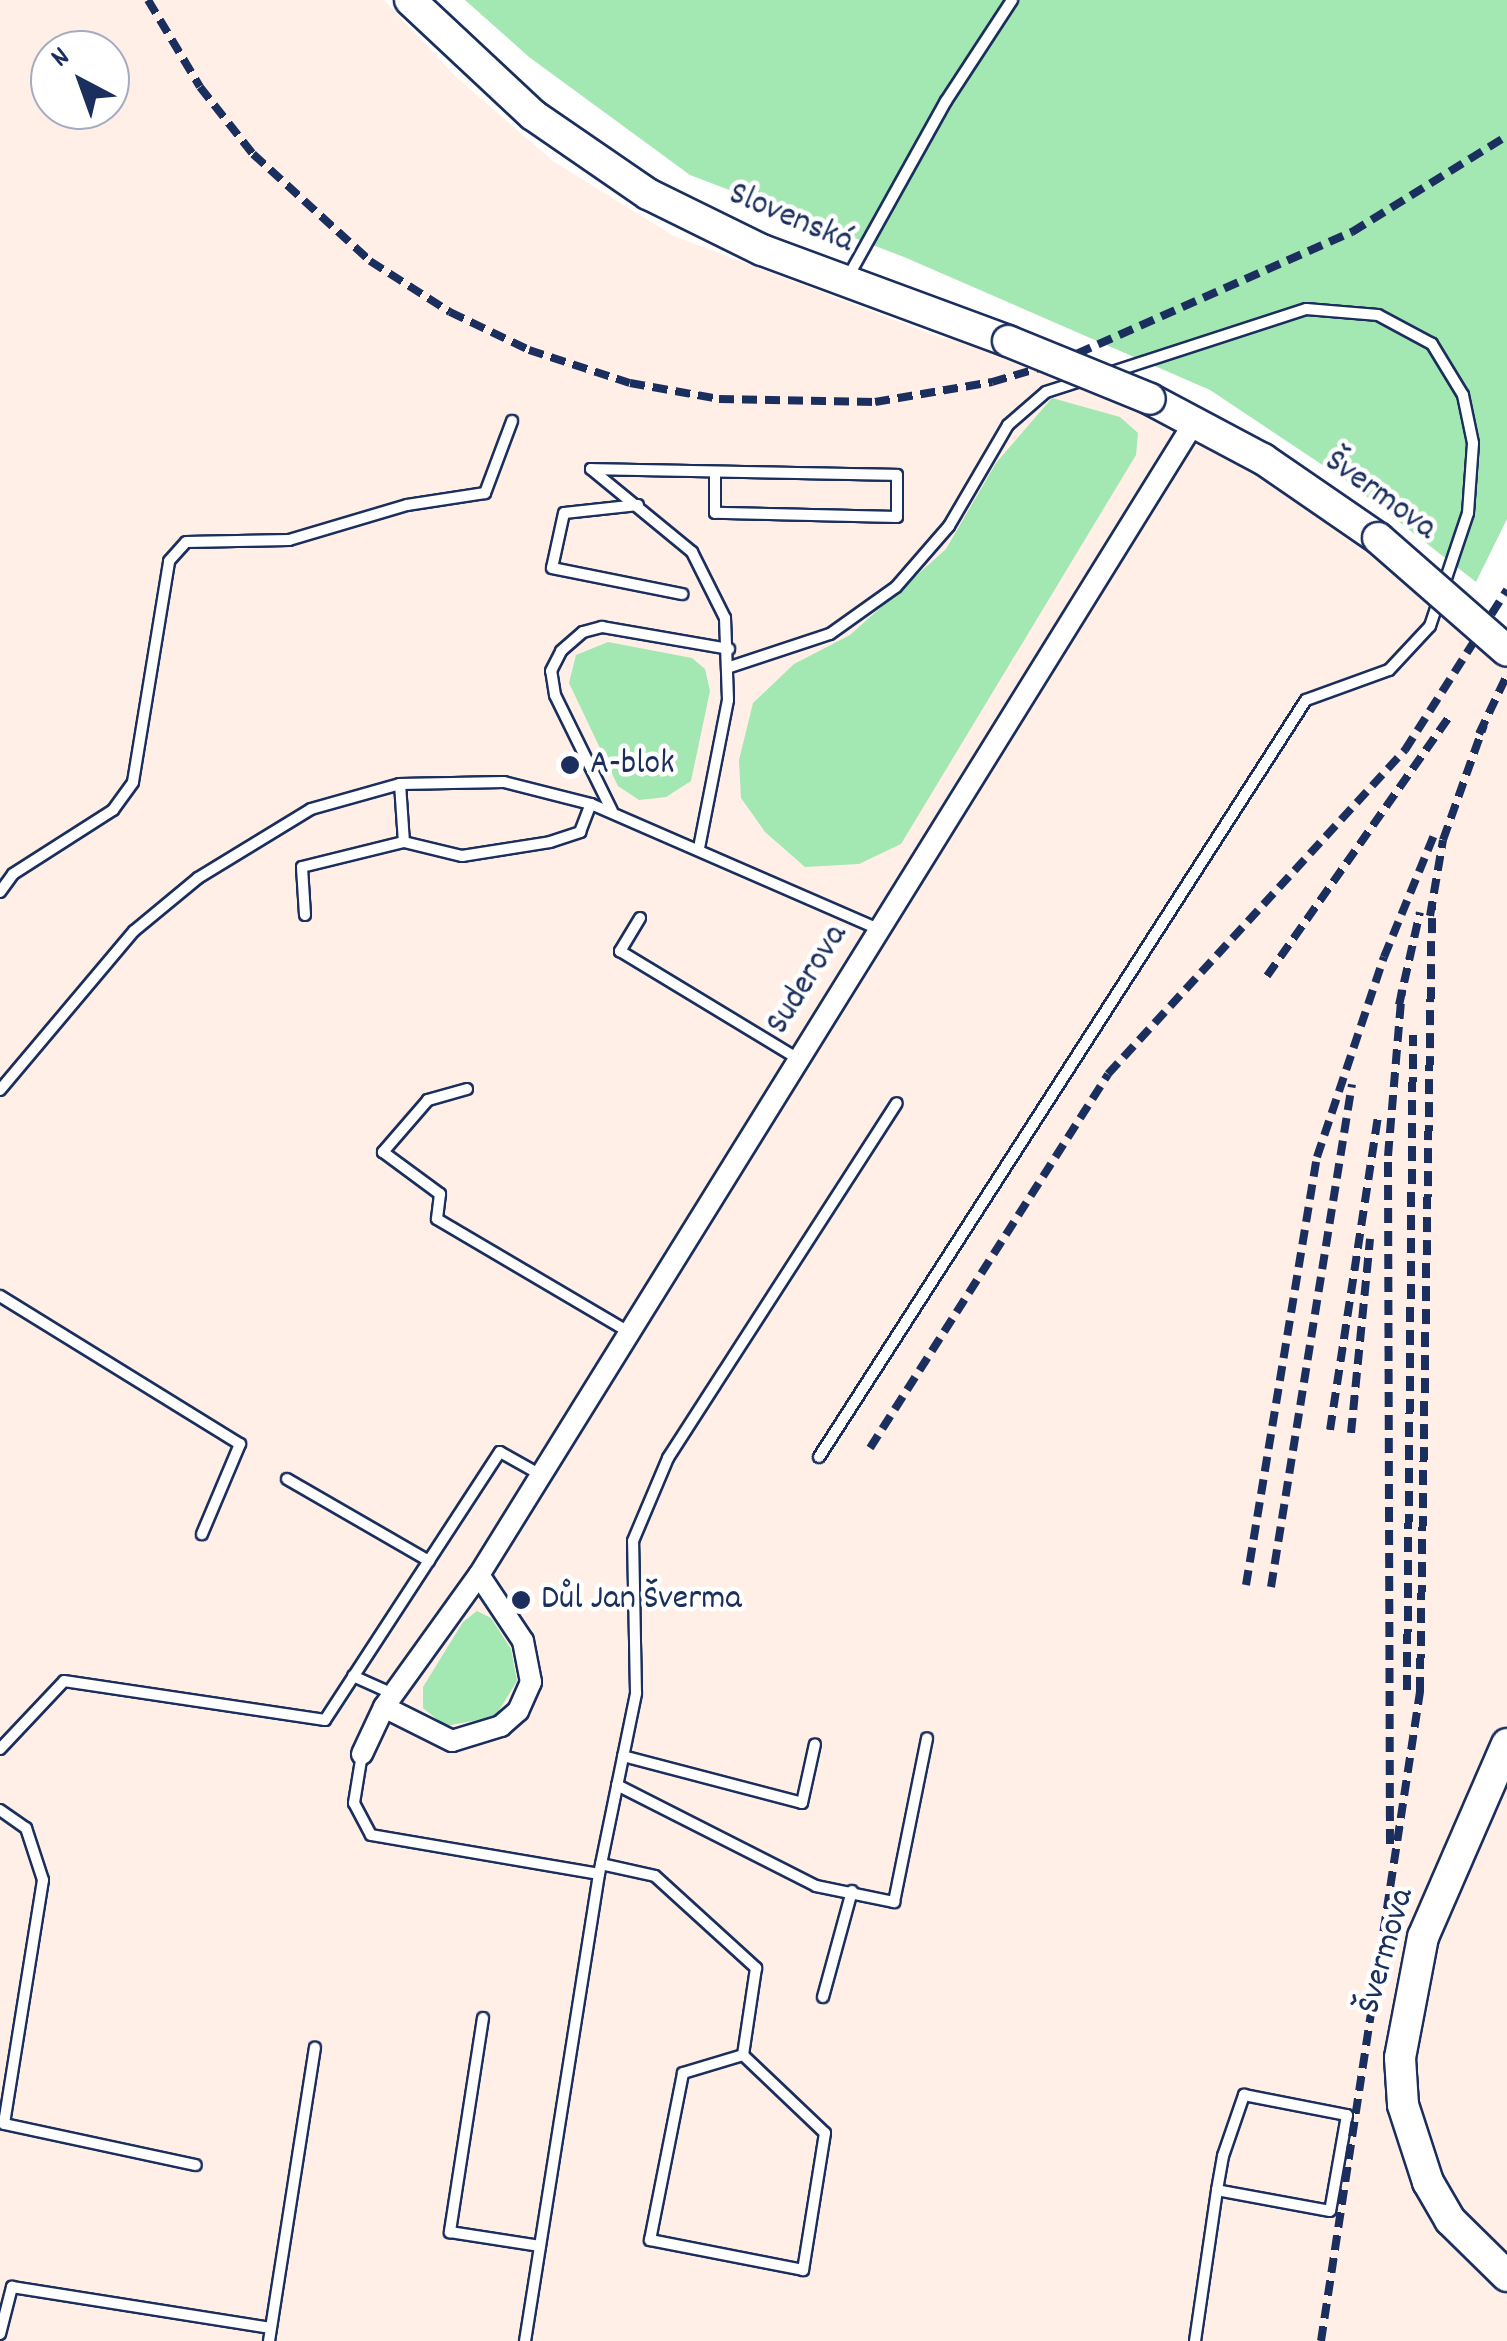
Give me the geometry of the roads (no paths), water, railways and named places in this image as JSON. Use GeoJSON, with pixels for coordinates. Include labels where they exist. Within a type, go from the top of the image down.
{"type":"FeatureCollection","features":[{"type":"Feature","properties":{"kind":"street","name":"Slovenská"},"geometry":{"type":"LineString","coordinates":[[410,0],[511,98],[613,174],[722,232],[845,282],[1008,340],[1195,421]]}},
{"type":"Feature","properties":{"kind":"street","name":"Švermova"},"geometry":{"type":"LineString","coordinates":[[1195,421],[1378,538],[1507,651]]}},
{"type":"Feature","properties":{"kind":"street","name":"Suderova"},"geometry":{"type":"LineString","coordinates":[[362,1754],[389,1700],[479,1574],[1195,421]]}},
{"type":"Feature","properties":{"kind":"street"},"geometry":{"type":"LineString","coordinates":[[389,1700],[427,1734],[459,1741],[488,1734],[518,1710],[531,1682],[529,1656],[479,1574]]}},
{"type":"Feature","properties":{"kind":"street","name":"Švermova"},"geometry":{"type":"LineString","coordinates":[[1507,1744],[1423,1937],[1400,2058],[1403,2105],[1428,2182],[1450,2220],[1507,2276]]}},
{"type":"Feature","properties":{"kind":"lane"},"geometry":{"type":"LineString","coordinates":[[845,282],[946,101],[1012,0]]}},
{"type":"Feature","properties":{"kind":"lane"},"geometry":{"type":"LineString","coordinates":[[730,667],[830,634],[896,587],[949,526],[1008,425],[1046,392],[1306,309],[1378,315],[1432,344],[1463,395],[1473,443],[1468,513],[1430,626],[1389,670],[1306,700],[819,1457]]}},
{"type":"Feature","properties":{"kind":"lane"},"geometry":{"type":"LineString","coordinates":[[0,892],[13,874],[113,810],[133,782],[169,561],[186,542],[289,540],[407,505],[486,493],[512,422]]}},
{"type":"Feature","properties":{"kind":"lane"},"geometry":{"type":"LineString","coordinates":[[699,848],[730,667],[725,618],[706,570],[638,505],[592,469],[897,475],[896,518],[715,513],[715,473]]}},
{"type":"Feature","properties":{"kind":"lane"},"geometry":{"type":"LineString","coordinates":[[638,505],[564,513],[552,568],[682,594]]}},
{"type":"Feature","properties":{"kind":"lane"},"geometry":{"type":"LineString","coordinates":[[612,812],[554,695],[551,671],[560,650],[583,632],[602,628],[729,649]]}},
{"type":"Feature","properties":{"kind":"lane"},"geometry":{"type":"LineString","coordinates":[[0,1090],[122,943],[198,878],[311,809],[400,784],[504,782],[591,804],[878,929]]}},
{"type":"Feature","properties":{"kind":"lane"},"geometry":{"type":"LineString","coordinates":[[400,784],[404,842]]}},
{"type":"Feature","properties":{"kind":"lane"},"geometry":{"type":"LineString","coordinates":[[305,915],[302,867],[404,842],[462,856],[550,842],[580,832],[591,804]]}},
{"type":"Feature","properties":{"kind":"lane"},"geometry":{"type":"LineString","coordinates":[[640,918],[620,951],[798,1059]]}},
{"type":"Feature","properties":{"kind":"lane"},"geometry":{"type":"LineString","coordinates":[[467,1089],[428,1100],[384,1152],[440,1194],[437,1219],[629,1332]]}},
{"type":"Feature","properties":{"kind":"lane"},"geometry":{"type":"LineString","coordinates":[[525,2341],[600,1869],[636,1693],[634,1540],[668,1458],[898,1103]]}},
{"type":"Feature","properties":{"kind":"lane"},"geometry":{"type":"LineString","coordinates":[[0,1296],[240,1444],[202,1534]]}},
{"type":"Feature","properties":{"kind":"lane"},"geometry":{"type":"LineString","coordinates":[[0,1749],[6,1750],[64,1681],[324,1720],[500,1452],[540,1475]]}},
{"type":"Feature","properties":{"kind":"lane"},"geometry":{"type":"LineString","coordinates":[[287,1478],[429,1561]]}},
{"type":"Feature","properties":{"kind":"lane"},"geometry":{"type":"LineString","coordinates":[[353,1676],[389,1700]]}},
{"type":"Feature","properties":{"kind":"lane"},"geometry":{"type":"LineString","coordinates":[[617,1785],[816,1886],[894,1902],[927,1738]]}},
{"type":"Feature","properties":{"kind":"lane"},"geometry":{"type":"LineString","coordinates":[[623,1756],[802,1803],[815,1744]]}},
{"type":"Feature","properties":{"kind":"lane"},"geometry":{"type":"LineString","coordinates":[[362,1754],[354,1803],[371,1835],[655,1876],[756,1968],[743,2055]]}},
{"type":"Feature","properties":{"kind":"lane"},"geometry":{"type":"LineString","coordinates":[[0,1810],[26,1828],[43,1880],[4,2124],[196,2165]]}},
{"type":"Feature","properties":{"kind":"lane"},"geometry":{"type":"LineString","coordinates":[[823,1997],[852,1891]]}},
{"type":"Feature","properties":{"kind":"lane"},"geometry":{"type":"LineString","coordinates":[[483,2018],[450,2232],[540,2246]]}},
{"type":"Feature","properties":{"kind":"lane"},"geometry":{"type":"LineString","coordinates":[[0,2334],[12,2287],[270,2335],[316,2048]]}},
{"type":"Feature","properties":{"kind":"lane"},"geometry":{"type":"LineString","coordinates":[[743,2055],[825,2133],[803,2270],[650,2240],[683,2073],[743,2055]]}},
{"type":"Feature","properties":{"kind":"lane"},"geometry":{"type":"LineString","coordinates":[[0,2067],[13,2069]]}},
{"type":"Feature","properties":{"kind":"lane"},"geometry":{"type":"LineString","coordinates":[[1196,2341],[1217,2190],[1244,2095],[1346,2115],[1330,2210],[1217,2190]]}},
{"type":"Feature","properties":{"kind":"railway"},"geometry":{"type":"LineString","coordinates":[[148,0],[200,87],[253,154],[370,261],[450,312],[529,350],[630,383],[719,399],[875,402],[992,382],[1056,363],[1352,232],[1507,136]]}},
{"type":"Feature","properties":{"kind":"railway"},"geometry":{"type":"LineString","coordinates":[[870,1448],[1108,1074],[1405,750],[1507,590]]}},
{"type":"Feature","properties":{"kind":"railway"},"geometry":{"type":"LineString","coordinates":[[1479,734],[1507,675]]}},
{"type":"Feature","properties":{"kind":"railway"},"geometry":{"type":"LineString","coordinates":[[1267,976],[1449,717]]}},
{"type":"Feature","properties":{"kind":"railway"},"geometry":{"type":"LineString","coordinates":[[1430,916],[1443,840],[1484,725]]}},
{"type":"Feature","properties":{"kind":"railway"},"geometry":{"type":"LineString","coordinates":[[1246,1585],[1317,1157],[1384,957],[1436,830]]}},
{"type":"Feature","properties":{"kind":"railway"},"geometry":{"type":"LineString","coordinates":[[1321,2341],[1420,1692],[1432,903]]}},
{"type":"Feature","properties":{"kind":"railway"},"geometry":{"type":"LineString","coordinates":[[1399,1005],[1420,912]]}},
{"type":"Feature","properties":{"kind":"railway"},"geometry":{"type":"LineString","coordinates":[[1390,1844],[1388,1156],[1402,990]]}},
{"type":"Feature","properties":{"kind":"railway"},"geometry":{"type":"LineString","coordinates":[[1407,1690],[1413,1035]]}},
{"type":"Feature","properties":{"kind":"railway"},"geometry":{"type":"LineString","coordinates":[[1271,1587],[1352,1084]]}},
{"type":"Feature","properties":{"kind":"railway"},"geometry":{"type":"LineString","coordinates":[[1330,1430],[1378,1118]]}},
{"type":"Feature","properties":{"kind":"railway"},"geometry":{"type":"LineString","coordinates":[[1351,1433],[1370,1239]]}},
{"type":"Feature","properties":{"kind":"place","name":"A-blok"},"geometry":{"type":"Point","coordinates":[570,765]}},
{"type":"Feature","properties":{"kind":"place","name":"Důl Jan Šverma"},"geometry":{"type":"Point","coordinates":[521,1600]}}]}
